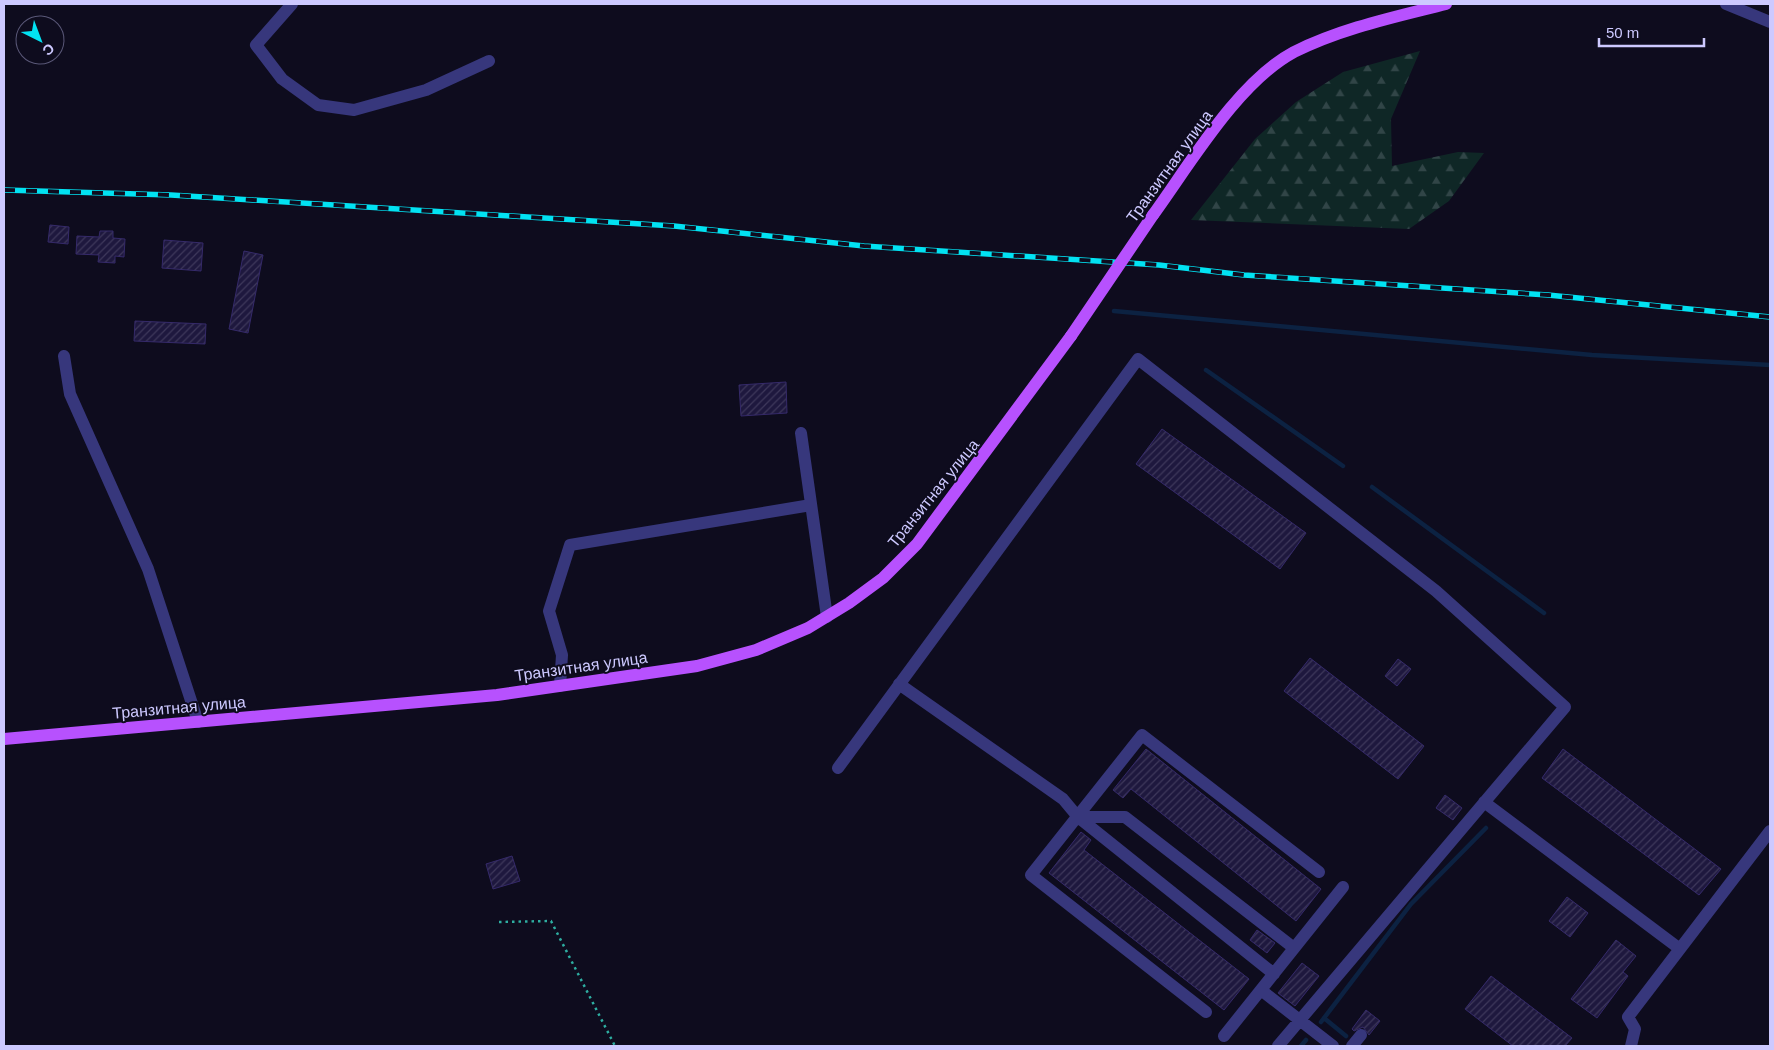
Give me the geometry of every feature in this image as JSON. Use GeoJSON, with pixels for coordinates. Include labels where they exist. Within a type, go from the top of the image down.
{"type":"FeatureCollection","features":[{"type":"Feature","properties":{"kind":"main road","name":"Транзитная улица"},"geometry":{"type":"LineString","coordinates":[[4,740],[498,694],[560,686],[697,666],[756,650],[808,628],[849,603],[882,578],[917,544],[1071,336],[1153,215],[1223,118],[1257,79],[1293,53],[1344,30],[1446,4]]}},
{"type":"Feature","properties":{"kind":"lane"},"geometry":{"type":"LineString","coordinates":[[292,4],[256,45],[282,79],[318,105],[354,110],[426,90],[489,61]]}},
{"type":"Feature","properties":{"kind":"lane"},"geometry":{"type":"LineString","coordinates":[[1726,4],[1770,22]]}},
{"type":"Feature","properties":{"kind":"lane"},"geometry":{"type":"LineString","coordinates":[[64,356],[70,394],[148,569],[198,722]]}},
{"type":"Feature","properties":{"kind":"lane"},"geometry":{"type":"LineString","coordinates":[[838,768],[1138,359],[1436,591],[1565,707],[1278,1046]]}},
{"type":"Feature","properties":{"kind":"lane"},"geometry":{"type":"LineString","coordinates":[[800,433],[827,617]]}},
{"type":"Feature","properties":{"kind":"lane"},"geometry":{"type":"LineString","coordinates":[[560,686],[562,655],[549,611],[570,545],[811,505]]}},
{"type":"Feature","properties":{"kind":"lane"},"geometry":{"type":"LineString","coordinates":[[899,684],[1063,799],[1078,817],[1274,974]]}},
{"type":"Feature","properties":{"kind":"lane"},"geometry":{"type":"LineString","coordinates":[[1206,1012],[1032,875],[1142,735],[1319,872]]}},
{"type":"Feature","properties":{"kind":"lane"},"geometry":{"type":"LineString","coordinates":[[1484,802],[1680,949]]}},
{"type":"Feature","properties":{"kind":"lane"},"geometry":{"type":"LineString","coordinates":[[1078,817],[1126,817],[1294,948]]}},
{"type":"Feature","properties":{"kind":"lane"},"geometry":{"type":"LineString","coordinates":[[1631,1046],[1635,1029],[1628,1017],[1770,831]]}},
{"type":"Feature","properties":{"kind":"lane"},"geometry":{"type":"LineString","coordinates":[[1224,1036],[1343,887]]}},
{"type":"Feature","properties":{"kind":"lane"},"geometry":{"type":"LineString","coordinates":[[1261,990],[1333,1046]]}},
{"type":"Feature","properties":{"kind":"lane"},"geometry":{"type":"LineString","coordinates":[[1352,1046],[1360,1035]]}},
{"type":"Feature","properties":{"kind":"path"},"geometry":{"type":"LineString","coordinates":[[499,922],[551,921],[615,1046]]}},
{"type":"Feature","properties":{"kind":"green space"},"geometry":{"type":"Polygon","coordinates":[[[1420,51],[1391,119],[1392,166],[1458,152],[1484,153],[1449,201],[1409,229],[1191,220],[1255,139],[1296,102],[1343,72],[1420,51]]]}},
{"type":"Feature","properties":{"kind":"building"},"geometry":{"type":"Polygon","coordinates":[[[50,225],[69,227],[68,244],[48,242],[50,225]]]}},
{"type":"Feature","properties":{"kind":"building"},"geometry":{"type":"Polygon","coordinates":[[[100,231],[113,231],[113,238],[125,239],[124,257],[115,256],[115,263],[98,262],[99,255],[76,254],[77,236],[99,237],[100,231]]]}},
{"type":"Feature","properties":{"kind":"building"},"geometry":{"type":"Polygon","coordinates":[[[164,240],[203,243],[201,271],[162,268],[164,240]]]}},
{"type":"Feature","properties":{"kind":"building"},"geometry":{"type":"Polygon","coordinates":[[[244,251],[263,255],[248,333],[229,329],[244,251]]]}},
{"type":"Feature","properties":{"kind":"building"},"geometry":{"type":"Polygon","coordinates":[[[135,321],[206,324],[205,344],[134,341],[135,321]]]}},
{"type":"Feature","properties":{"kind":"building"},"geometry":{"type":"Polygon","coordinates":[[[786,382],[787,413],[741,416],[739,385],[786,382]]]}},
{"type":"Feature","properties":{"kind":"building"},"geometry":{"type":"Polygon","coordinates":[[[1162,429],[1306,533],[1280,569],[1136,464],[1162,429]]]}},
{"type":"Feature","properties":{"kind":"building"},"geometry":{"type":"Polygon","coordinates":[[[1310,658],[1424,746],[1398,779],[1284,691],[1310,658]]]}},
{"type":"Feature","properties":{"kind":"building"},"geometry":{"type":"Polygon","coordinates":[[[1398,659],[1411,669],[1397,686],[1385,676],[1398,659]]]}},
{"type":"Feature","properties":{"kind":"building"},"geometry":{"type":"Polygon","coordinates":[[[1146,749],[1321,889],[1296,921],[1131,789],[1123,798],[1113,790],[1146,749]]]}},
{"type":"Feature","properties":{"kind":"building"},"geometry":{"type":"Polygon","coordinates":[[[1563,749],[1721,869],[1699,895],[1542,778],[1563,749]]]}},
{"type":"Feature","properties":{"kind":"building"},"geometry":{"type":"Polygon","coordinates":[[[1445,795],[1462,808],[1453,820],[1436,808],[1445,795]]]}},
{"type":"Feature","properties":{"kind":"building"},"geometry":{"type":"Polygon","coordinates":[[[1081,832],[1091,840],[1084,850],[1249,979],[1224,1010],[1049,873],[1081,832]]]}},
{"type":"Feature","properties":{"kind":"building"},"geometry":{"type":"Polygon","coordinates":[[[512,856],[520,881],[493,889],[486,864],[512,856]]]}},
{"type":"Feature","properties":{"kind":"building"},"geometry":{"type":"Polygon","coordinates":[[[1567,897],[1588,913],[1570,937],[1549,921],[1567,897]]]}},
{"type":"Feature","properties":{"kind":"building"},"geometry":{"type":"Polygon","coordinates":[[[1257,930],[1275,943],[1267,953],[1250,940],[1257,930]]]}},
{"type":"Feature","properties":{"kind":"building"},"geometry":{"type":"Polygon","coordinates":[[[1616,940],[1636,956],[1623,972],[1628,976],[1597,1018],[1571,999],[1616,940]]]}},
{"type":"Feature","properties":{"kind":"building"},"geometry":{"type":"Polygon","coordinates":[[[1302,963],[1319,976],[1295,1006],[1278,993],[1302,963]]]}},
{"type":"Feature","properties":{"kind":"building"},"geometry":{"type":"Polygon","coordinates":[[[1491,976],[1572,1038],[1565,1046],[1513,1046],[1465,1009],[1491,976]]]}},
{"type":"Feature","properties":{"kind":"building"},"geometry":{"type":"Polygon","coordinates":[[[1366,1010],[1380,1021],[1369,1035],[1363,1027],[1354,1031],[1352,1029],[1366,1010]]]}},
{"type":"Feature","properties":{"kind":"waterway"},"geometry":{"type":"LineString","coordinates":[[1114,311],[1592,355],[1770,365]]}},
{"type":"Feature","properties":{"kind":"waterway"},"geometry":{"type":"LineString","coordinates":[[1206,370],[1343,466]]}},
{"type":"Feature","properties":{"kind":"waterway"},"geometry":{"type":"LineString","coordinates":[[1372,487],[1544,613]]}},
{"type":"Feature","properties":{"kind":"waterway"},"geometry":{"type":"LineString","coordinates":[[1321,1022],[1411,904],[1486,828]]}},
{"type":"Feature","properties":{"kind":"waterway"},"geometry":{"type":"LineString","coordinates":[[1324,1018],[1346,1036]]}},
{"type":"Feature","properties":{"kind":"waterway"},"geometry":{"type":"LineString","coordinates":[[1301,1046],[1306,1040]]}},
{"type":"Feature","properties":{"kind":"railway"},"geometry":{"type":"LineString","coordinates":[[4,190],[171,195],[674,226],[864,246],[1159,265],[1244,275],[1548,295],[1770,317]]}}]}
